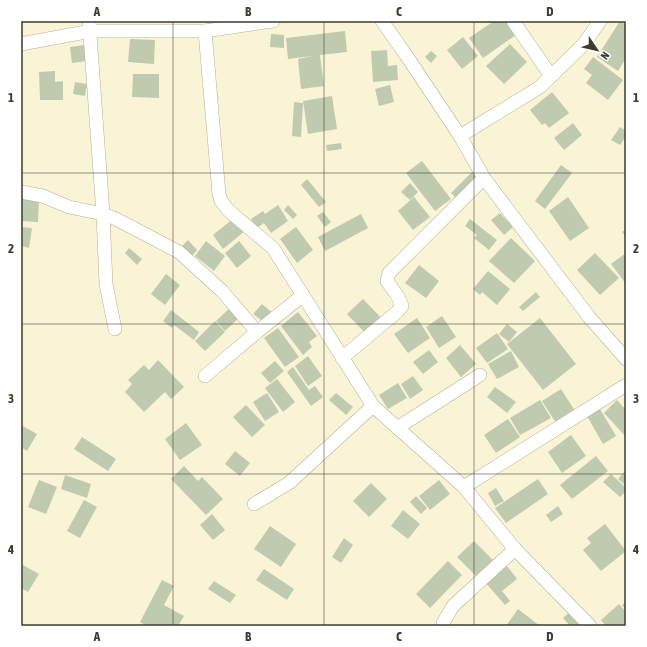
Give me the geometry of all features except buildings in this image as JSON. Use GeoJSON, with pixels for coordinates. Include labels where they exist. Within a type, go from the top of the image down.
{"type":"FeatureCollection","features":[{"type":"Feature","properties":{"kind":"street"},"geometry":{"type":"LineString","coordinates":[[21,44],[90,26],[205,31],[273,21]]}},
{"type":"Feature","properties":{"kind":"street"},"geometry":{"type":"LineString","coordinates":[[382,21],[460,136],[484,178],[589,317],[626,359]]}},
{"type":"Feature","properties":{"kind":"street"},"geometry":{"type":"LineString","coordinates":[[512,21],[551,76]]}},
{"type":"Feature","properties":{"kind":"street"},"geometry":{"type":"LineString","coordinates":[[460,136],[540,86],[584,44],[600,21]]}},
{"type":"Feature","properties":{"kind":"street"},"geometry":{"type":"LineString","coordinates":[[90,26],[103,214],[106,284],[115,329]]}},
{"type":"Feature","properties":{"kind":"street"},"geometry":{"type":"LineString","coordinates":[[205,31],[219,194],[221,201],[229,211],[273,248],[373,406],[464,487],[515,548],[590,626]]}},
{"type":"Feature","properties":{"kind":"street"},"geometry":{"type":"LineString","coordinates":[[342,358],[397,312],[402,306],[398,297],[387,281],[389,273],[484,178]]}},
{"type":"Feature","properties":{"kind":"street"},"geometry":{"type":"LineString","coordinates":[[21,192],[43,196],[69,207],[103,214],[114,218],[179,252],[222,291],[257,332]]}},
{"type":"Feature","properties":{"kind":"street"},"geometry":{"type":"LineString","coordinates":[[205,376],[303,295]]}},
{"type":"Feature","properties":{"kind":"street"},"geometry":{"type":"LineString","coordinates":[[397,428],[480,375]]}},
{"type":"Feature","properties":{"kind":"street"},"geometry":{"type":"LineString","coordinates":[[464,487],[626,385]]}},
{"type":"Feature","properties":{"kind":"street"},"geometry":{"type":"LineString","coordinates":[[254,504],[289,483],[373,406]]}},
{"type":"Feature","properties":{"kind":"street"},"geometry":{"type":"LineString","coordinates":[[443,626],[443,623],[453,606],[515,548]]}}]}
